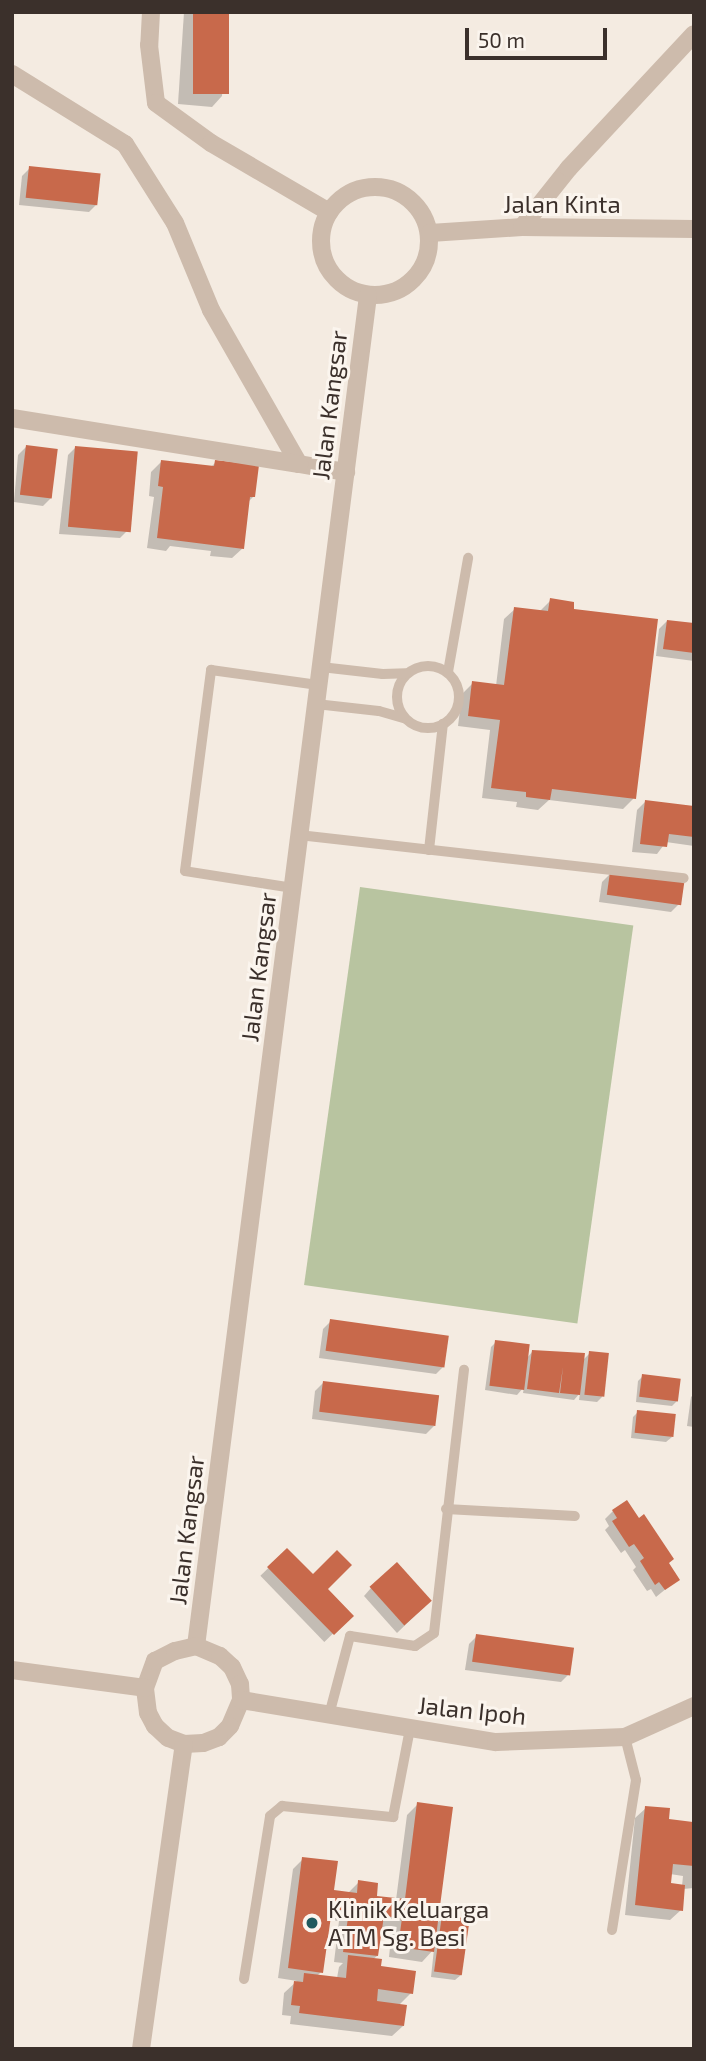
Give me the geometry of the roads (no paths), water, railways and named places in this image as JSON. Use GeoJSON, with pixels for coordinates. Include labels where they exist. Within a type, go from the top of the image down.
{"type":"FeatureCollection","features":[{"type":"Feature","properties":{"kind":"street"},"geometry":{"type":"LineString","coordinates":[[151,12],[149,45],[156,103],[211,143],[329,212]]}},
{"type":"Feature","properties":{"kind":"street"},"geometry":{"type":"LineString","coordinates":[[522,227],[569,168],[694,34]]}},
{"type":"Feature","properties":{"kind":"street"},"geometry":{"type":"LineString","coordinates":[[12,74],[125,145],[175,223],[211,310],[299,464]]}},
{"type":"Feature","properties":{"kind":"street"},"geometry":{"type":"LineString","coordinates":[[364,187],[388,187],[410,198],[422,212],[430,233],[429,252],[416,277],[401,289],[383,295],[368,295],[350,289],[335,278],[321,247],[322,228],[329,212],[341,198],[364,187]]}},
{"type":"Feature","properties":{"kind":"street","name":"Jalan Kinta"},"geometry":{"type":"LineString","coordinates":[[430,233],[522,227],[694,229]]}},
{"type":"Feature","properties":{"kind":"street","name":"Jalan Kangsar"},"geometry":{"type":"LineString","coordinates":[[196,1646],[368,295]]}},
{"type":"Feature","properties":{"kind":"street"},"geometry":{"type":"LineString","coordinates":[[12,418],[345,472]]}},
{"type":"Feature","properties":{"kind":"street"},"geometry":{"type":"LineString","coordinates":[[196,1646],[220,1656],[232,1667],[240,1684],[241,1700],[230,1727],[219,1737],[204,1743],[184,1744],[168,1738],[155,1726],[148,1713],[145,1688],[155,1661],[175,1650],[196,1646]]}},
{"type":"Feature","properties":{"kind":"street"},"geometry":{"type":"LineString","coordinates":[[12,1670],[145,1688]]}},
{"type":"Feature","properties":{"kind":"street","name":"Jalan Ipoh"},"geometry":{"type":"LineString","coordinates":[[241,1700],[496,1742],[625,1737],[694,1706]]}},
{"type":"Feature","properties":{"kind":"street"},"geometry":{"type":"LineString","coordinates":[[141,2049],[184,1744]]}},
{"type":"Feature","properties":{"kind":"lane"},"geometry":{"type":"LineString","coordinates":[[448,672],[468,558]]}},
{"type":"Feature","properties":{"kind":"lane"},"geometry":{"type":"LineString","coordinates":[[316,704],[379,711],[404,718],[423,728],[443,724],[454,714],[459,700],[457,685],[448,672],[427,665],[406,673],[383,674],[321,667]]}},
{"type":"Feature","properties":{"kind":"lane"},"geometry":{"type":"LineString","coordinates":[[293,888],[185,870],[211,670],[318,685]]}},
{"type":"Feature","properties":{"kind":"lane"},"geometry":{"type":"LineString","coordinates":[[404,718],[396,700],[397,691],[406,673]]}},
{"type":"Feature","properties":{"kind":"lane"},"geometry":{"type":"LineString","coordinates":[[429,850],[443,724]]}},
{"type":"Feature","properties":{"kind":"lane"},"geometry":{"type":"LineString","coordinates":[[299,835],[684,878]]}},
{"type":"Feature","properties":{"kind":"lane"},"geometry":{"type":"LineString","coordinates":[[329,1715],[350,1636],[415,1646],[434,1633],[446,1509],[464,1370]]}},
{"type":"Feature","properties":{"kind":"lane"},"geometry":{"type":"LineString","coordinates":[[446,1509],[575,1516]]}},
{"type":"Feature","properties":{"kind":"lane"},"geometry":{"type":"LineString","coordinates":[[244,1979],[270,1816],[282,1806],[393,1817],[410,1729]]}},
{"type":"Feature","properties":{"kind":"lane"},"geometry":{"type":"LineString","coordinates":[[612,1930],[636,1780],[625,1737]]}},
{"type":"Feature","properties":{"kind":"place","name":"Klinik Keluarga ATM Sg. Besi"},"geometry":{"type":"Point","coordinates":[312,1923]}}]}
